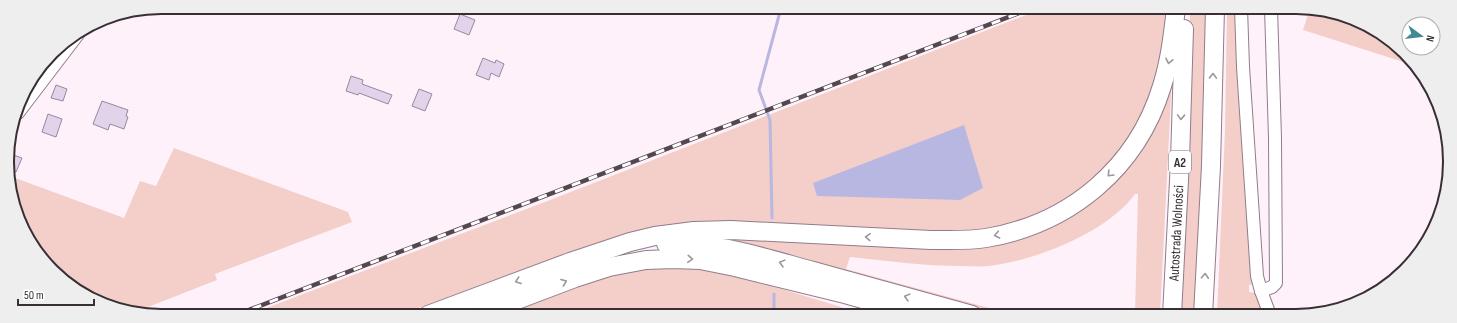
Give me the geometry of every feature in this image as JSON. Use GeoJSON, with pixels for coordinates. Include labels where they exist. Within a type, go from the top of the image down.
{"type":"FeatureCollection","features":[{"type":"Feature","properties":{"kind":"highway"},"geometry":{"type":"LineString","coordinates":[[444,309],[570,262],[644,238],[694,231],[764,231],[931,240],[963,240],[985,238],[1010,233],[1035,225],[1058,214],[1085,196],[1099,185],[1130,152],[1152,112],[1162,86],[1171,47],[1175,14]]}},
{"type":"Feature","properties":{"kind":"highway","name":"Autostrada Wolności"},"geometry":{"type":"LineString","coordinates":[[1172,309],[1180,161],[1184,14]]}},
{"type":"Feature","properties":{"kind":"highway","name":"A2"},"geometry":{"type":"LineString","coordinates":[[1203,309],[1211,159],[1215,14]]}},
{"type":"Feature","properties":{"kind":"highway"},"geometry":{"type":"LineString","coordinates":[[608,250],[676,244],[710,246],[756,256],[950,309]]}},
{"type":"Feature","properties":{"kind":"highway"},"geometry":{"type":"LineString","coordinates":[[493,309],[575,278],[609,267],[646,260],[672,259],[700,260],[735,267],[845,294],[899,309]]}},
{"type":"Feature","properties":{"kind":"highway"},"geometry":{"type":"LineString","coordinates":[[792,282],[866,309]]}},
{"type":"Feature","properties":{"kind":"street"},"geometry":{"type":"LineString","coordinates":[[1241,14],[1242,66],[1257,276],[1268,309]]}},
{"type":"Feature","properties":{"kind":"street"},"geometry":{"type":"LineString","coordinates":[[1261,291],[1272,287],[1276,283],[1275,138],[1271,14]]}},
{"type":"Feature","properties":{"kind":"street"},"geometry":{"type":"LineString","coordinates":[[26,102],[68,48]]}},
{"type":"Feature","properties":{"kind":"shaded area"},"geometry":{"type":"Polygon","coordinates":[[[1029,14],[1168,14],[1159,76],[1132,136],[1089,186],[1019,225],[956,234],[723,225],[488,286],[415,309],[264,309],[550,200],[1029,14]]]}},
{"type":"Feature","properties":{"kind":"shaded area"},"geometry":{"type":"Polygon","coordinates":[[[1190,14],[1208,14],[1206,128],[1196,309],[1178,309],[1188,125],[1190,14]]]}},
{"type":"Feature","properties":{"kind":"shaded area"},"geometry":{"type":"Polygon","coordinates":[[[1227,14],[1237,14],[1253,284],[1249,285],[1249,292],[1257,295],[1263,309],[1217,309],[1225,130],[1227,14]]]}},
{"type":"Feature","properties":{"kind":"shaded area"},"geometry":{"type":"Polygon","coordinates":[[[1308,14],[1334,19],[1361,29],[1385,44],[1405,62],[1303,30],[1308,14]]]}},
{"type":"Feature","properties":{"kind":"shaded area"},"geometry":{"type":"Polygon","coordinates":[[[1172,77],[1160,309],[1135,309],[1138,194],[1135,194],[1123,208],[1107,221],[1089,232],[1048,251],[1027,258],[989,266],[948,266],[850,257],[846,269],[993,309],[971,309],[786,258],[683,237],[962,246],[1081,207],[1172,77]]]}},
{"type":"Feature","properties":{"kind":"shaded area"},"geometry":{"type":"Polygon","coordinates":[[[174,148],[348,212],[352,222],[215,274],[217,280],[145,308],[142,308],[123,304],[96,294],[72,279],[57,266],[44,251],[29,227],[19,200],[15,178],[124,218],[140,181],[156,186],[174,148]]]}},
{"type":"Feature","properties":{"kind":"shaded area"},"geometry":{"type":"Polygon","coordinates":[[[692,267],[722,271],[846,309],[518,309],[585,283],[630,269],[692,267]]]}},
{"type":"Feature","properties":{"kind":"water"},"geometry":{"type":"Polygon","coordinates":[[[964,125],[983,188],[960,200],[817,196],[813,183],[964,125]]]}},
{"type":"Feature","properties":{"kind":"building"},"geometry":{"type":"Polygon","coordinates":[[[460,14],[475,20],[469,35],[454,29],[460,14]]]}},
{"type":"Feature","properties":{"kind":"building"},"geometry":{"type":"Polygon","coordinates":[[[483,58],[495,63],[496,60],[504,64],[499,77],[491,73],[489,80],[476,75],[483,58]]]}},
{"type":"Feature","properties":{"kind":"building"},"geometry":{"type":"Polygon","coordinates":[[[351,76],[363,80],[362,84],[392,95],[388,104],[359,93],[358,95],[346,91],[351,76]]]}},
{"type":"Feature","properties":{"kind":"building"},"geometry":{"type":"Polygon","coordinates":[[[56,85],[67,89],[63,101],[51,98],[56,85]]]}},
{"type":"Feature","properties":{"kind":"building"},"geometry":{"type":"Polygon","coordinates":[[[419,89],[432,94],[425,111],[412,106],[419,89]]]}},
{"type":"Feature","properties":{"kind":"building"},"geometry":{"type":"Polygon","coordinates":[[[102,101],[128,110],[126,116],[128,117],[124,129],[110,124],[108,130],[93,124],[102,101]]]}},
{"type":"Feature","properties":{"kind":"building"},"geometry":{"type":"Polygon","coordinates":[[[48,114],[62,119],[56,137],[42,132],[48,114]]]}},
{"type":"Feature","properties":{"kind":"building"},"geometry":{"type":"Polygon","coordinates":[[[14,155],[22,158],[16,172],[14,171],[14,155]]]}},
{"type":"Feature","properties":{"kind":"waterway"},"geometry":{"type":"LineString","coordinates":[[772,218],[770,120],[759,90],[779,14]]}},
{"type":"Feature","properties":{"kind":"waterway"},"geometry":{"type":"LineString","coordinates":[[774,294],[774,309]]}},
{"type":"Feature","properties":{"kind":"railway"},"geometry":{"type":"LineString","coordinates":[[252,309],[1016,14]]}}]}
